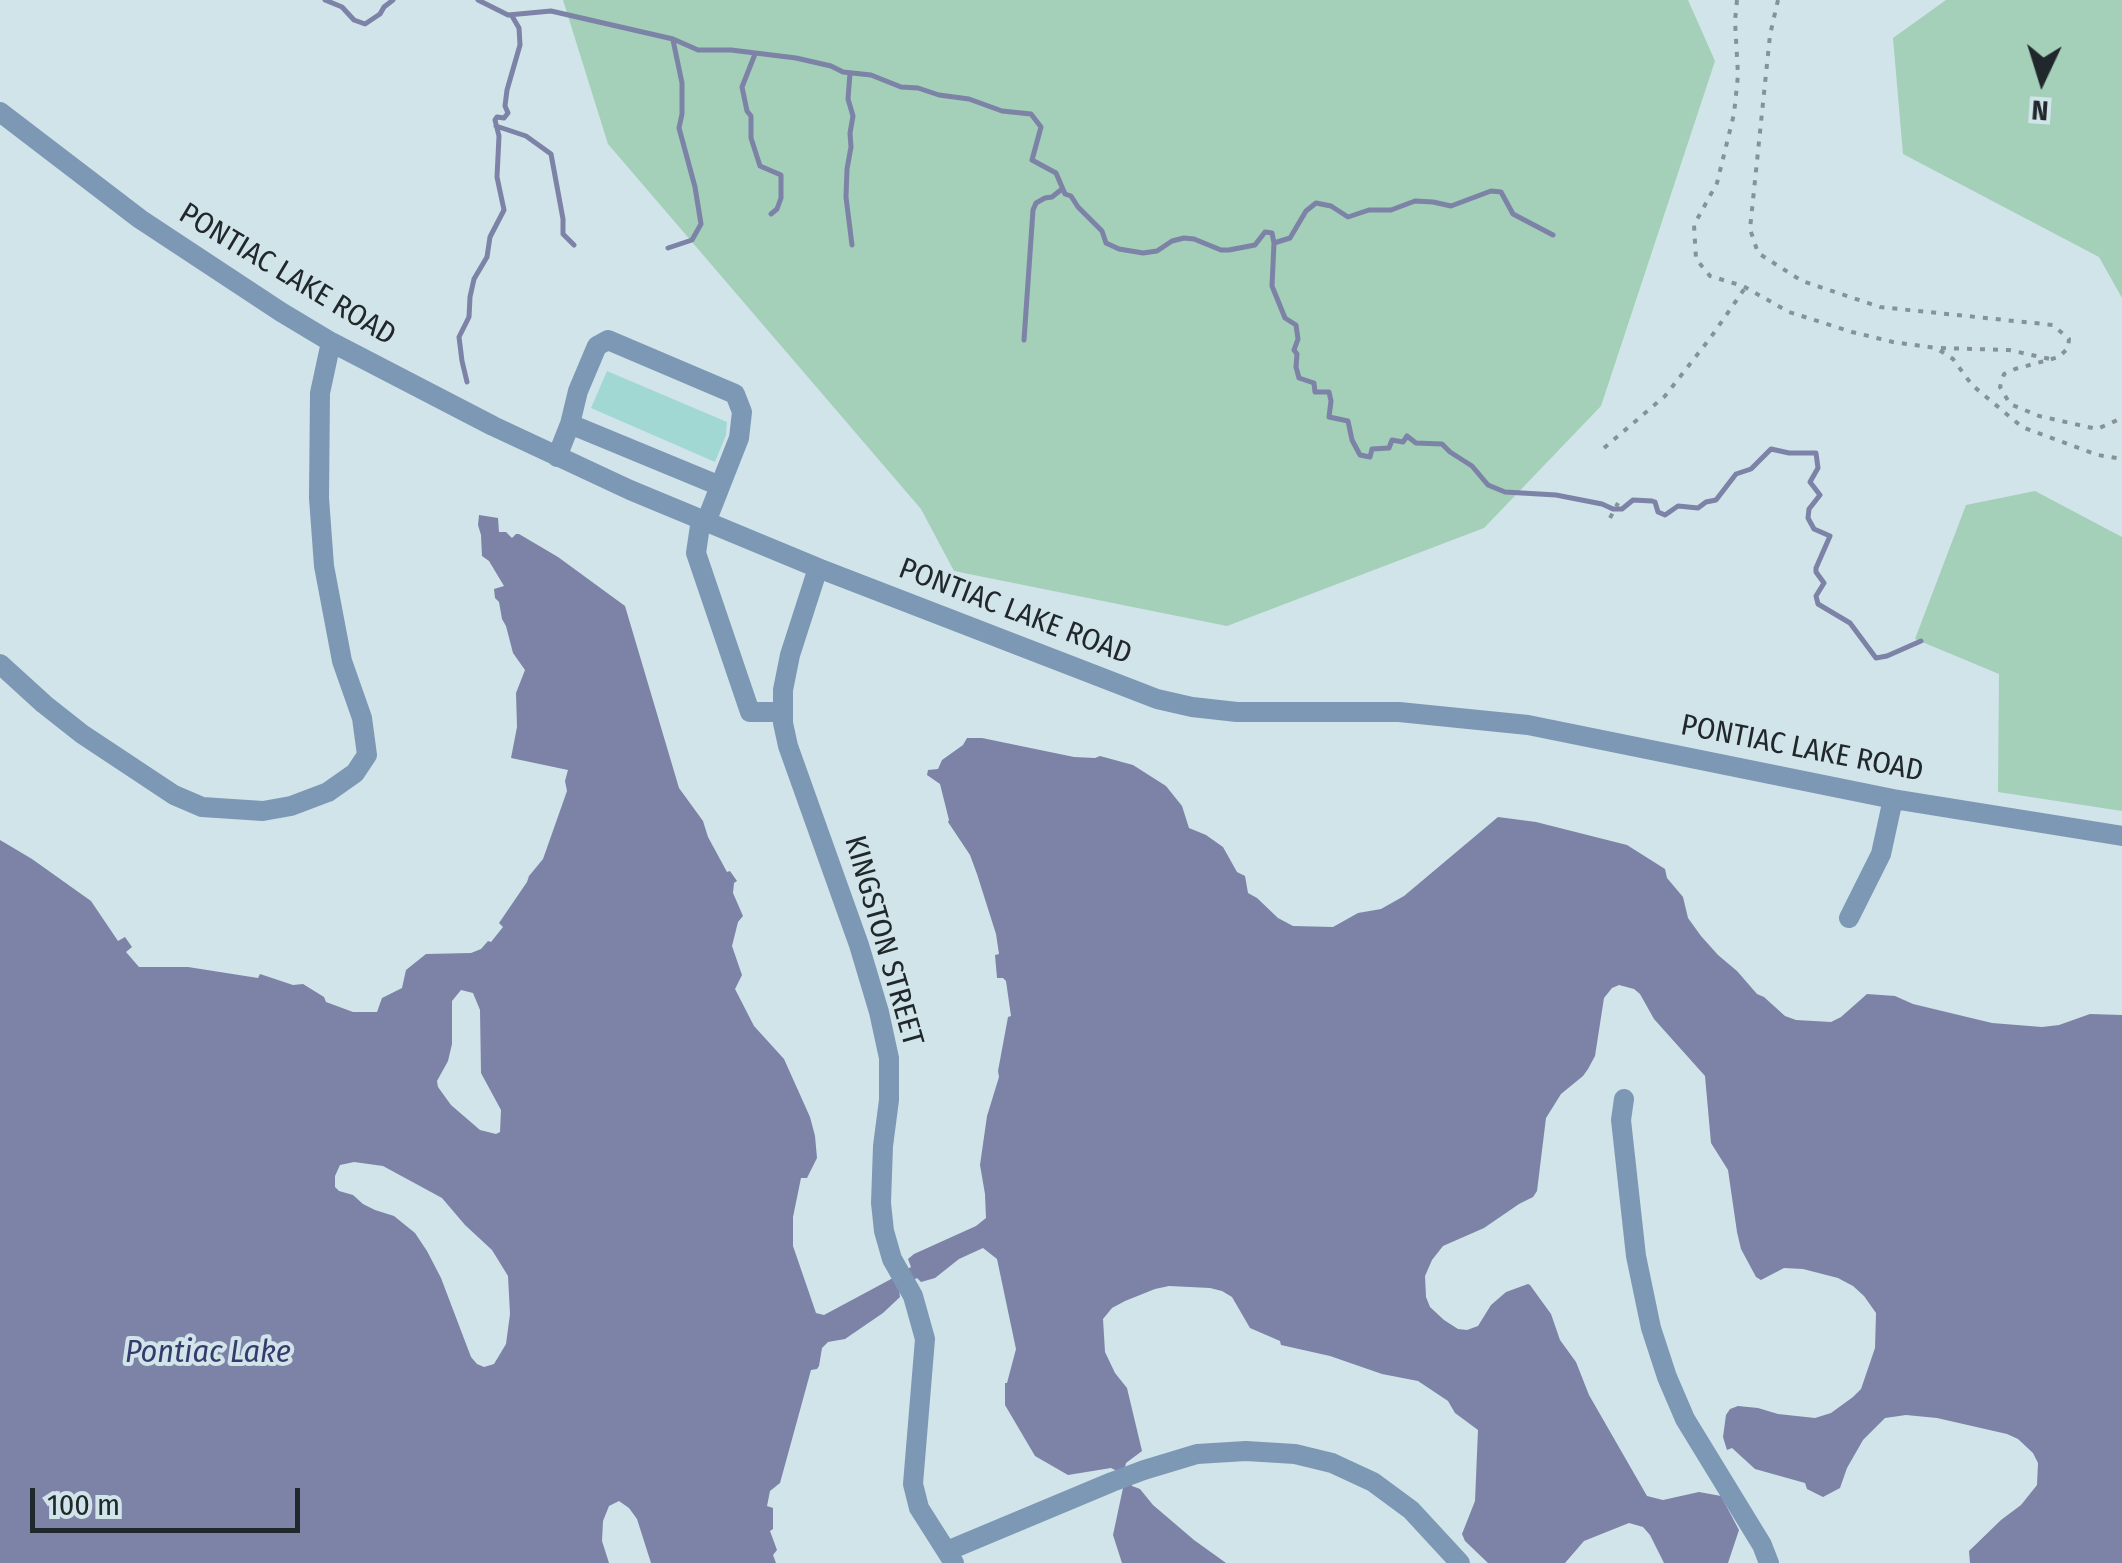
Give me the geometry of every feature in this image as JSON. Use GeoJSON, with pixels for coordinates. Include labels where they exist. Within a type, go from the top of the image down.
{"type":"FeatureCollection","features":[{"type":"Feature","properties":{"kind":"street","name":"PONTIAC LAKE ROAD"},"geometry":{"type":"LineString","coordinates":[[0,112],[171,241],[281,312],[331,342],[557,457],[818,568],[1156,698],[1237,712],[1399,712],[1528,724],[1892,799],[2122,836]]}},
{"type":"Feature","properties":{"kind":"street"},"geometry":{"type":"LineString","coordinates":[[557,457],[597,346],[608,340],[735,394],[742,412],[739,438],[704,520],[696,553],[750,712],[783,712]]}},
{"type":"Feature","properties":{"kind":"street"},"geometry":{"type":"LineString","coordinates":[[0,664],[82,734],[174,795],[202,807],[263,811],[291,806],[328,792],[356,772],[367,755],[362,718],[342,661],[324,566],[319,498],[320,393],[331,342]]}},
{"type":"Feature","properties":{"kind":"street"},"geometry":{"type":"LineString","coordinates":[[570,424],[720,486]]}},
{"type":"Feature","properties":{"kind":"street","name":"KINGSTON STREET"},"geometry":{"type":"LineString","coordinates":[[818,568],[790,655],[783,712],[788,746],[858,945],[889,1058],[881,1204],[884,1231],[892,1259],[913,1296],[924,1339],[913,1484],[919,1508],[950,1557]]}},
{"type":"Feature","properties":{"kind":"street"},"geometry":{"type":"LineString","coordinates":[[1849,918],[1881,854],[1892,799]]}},
{"type":"Feature","properties":{"kind":"street"},"geometry":{"type":"LineString","coordinates":[[1624,1099],[1621,1120],[1636,1256],[1651,1328],[1684,1418],[1762,1545],[1769,1563]]}},
{"type":"Feature","properties":{"kind":"street"},"geometry":{"type":"LineString","coordinates":[[950,1557],[1144,1470],[1197,1454],[1246,1451],[1295,1454],[1332,1464],[1373,1482],[1412,1510],[1460,1563]]}},
{"type":"Feature","properties":{"kind":"path"},"geometry":{"type":"LineString","coordinates":[[1738,0],[1734,21],[1738,75],[1734,114],[1717,183],[1694,225],[1696,259],[1710,276],[1745,288],[1789,312],[1892,342],[2009,350],[2053,359]]}},
{"type":"Feature","properties":{"kind":"path"},"geometry":{"type":"LineString","coordinates":[[1778,0],[1770,35],[1750,230],[1758,253],[1802,281],[1880,308],[2052,324],[2068,339],[2068,348],[2059,357],[2004,374],[2000,387],[2010,404],[2039,416],[2097,429],[2122,418]]}},
{"type":"Feature","properties":{"kind":"path"},"geometry":{"type":"LineString","coordinates":[[1604,448],[1664,396],[1745,288]]}},
{"type":"Feature","properties":{"kind":"path"},"geometry":{"type":"LineString","coordinates":[[1936,348],[1953,359],[1972,385],[2022,427],[2098,455],[2122,459]]}},
{"type":"Feature","properties":{"kind":"path"},"geometry":{"type":"LineString","coordinates":[[1610,518],[1618,503]]}},
{"type":"Feature","properties":{"kind":"green space"},"geometry":{"type":"Polygon","coordinates":[[[563,0],[1688,0],[1715,61],[1601,406],[1484,528],[1227,626],[954,571],[921,509],[608,144],[563,0]]]}},
{"type":"Feature","properties":{"kind":"green space"},"geometry":{"type":"Polygon","coordinates":[[[1946,0],[2122,0],[2122,298],[2099,257],[1903,154],[1893,38],[1946,0]]]}},
{"type":"Feature","properties":{"kind":"green space"},"geometry":{"type":"Polygon","coordinates":[[[2035,491],[2122,537],[2122,811],[1998,792],[1999,674],[1915,639],[1966,505],[2035,491]]]}},
{"type":"Feature","properties":{"kind":"water","name":"Pontiac Lake"},"geometry":{"type":"Polygon","coordinates":[[[479,515],[498,518],[499,532],[512,538],[519,534],[625,606],[679,788],[703,821],[727,872],[737,881],[733,893],[743,916],[732,946],[742,975],[735,989],[754,1026],[784,1059],[810,1117],[817,1158],[807,1178],[801,1178],[793,1217],[793,1246],[816,1313],[824,1315],[893,1278],[911,1267],[908,1259],[914,1254],[986,1218],[980,1165],[987,1116],[1011,1016],[1006,981],[997,978],[996,934],[977,874],[970,855],[948,822],[940,784],[927,775],[928,770],[938,769],[942,760],[967,738],[1074,757],[1100,756],[1133,765],[1166,786],[1182,806],[1189,828],[1223,847],[1237,872],[1245,876],[1248,893],[1293,926],[1333,927],[1358,913],[1381,909],[1404,896],[1498,817],[1536,822],[1627,845],[1665,869],[1701,936],[1757,994],[1796,1020],[1831,1022],[1867,994],[1895,996],[1992,1023],[2042,1027],[2090,1014],[2122,1015],[2122,1563],[1970,1563],[1969,1551],[2021,1505],[2037,1485],[2038,1463],[2033,1453],[2007,1434],[1937,1418],[1885,1418],[1863,1440],[1840,1488],[1823,1497],[1807,1489],[1805,1483],[1755,1469],[1732,1448],[1727,1450],[1723,1437],[1730,1409],[1758,1408],[1815,1418],[1831,1413],[1853,1397],[1861,1389],[1875,1348],[1876,1313],[1864,1296],[1838,1278],[1784,1268],[1761,1280],[1756,1277],[1741,1249],[1728,1170],[1711,1143],[1705,1076],[1654,1019],[1640,994],[1619,985],[1604,998],[1595,1056],[1588,1069],[1561,1094],[1546,1118],[1537,1191],[1484,1228],[1443,1246],[1425,1276],[1426,1297],[1430,1307],[1444,1320],[1467,1330],[1478,1326],[1491,1305],[1506,1292],[1530,1285],[1551,1314],[1589,1395],[1647,1496],[1663,1500],[1699,1492],[1721,1496],[1739,1530],[1728,1563],[1664,1563],[1643,1527],[1629,1523],[1584,1541],[1565,1563],[1488,1563],[1462,1534],[1475,1501],[1478,1430],[1455,1413],[1448,1401],[1418,1381],[1281,1345],[1280,1341],[1250,1328],[1232,1297],[1222,1291],[1169,1286],[1125,1301],[1103,1319],[1105,1352],[1127,1388],[1142,1451],[1125,1467],[1132,1486],[1226,1563],[1122,1563],[1113,1535],[1123,1488],[1117,1471],[1111,1468],[1068,1475],[1035,1456],[1005,1405],[1005,1383],[1016,1349],[997,1259],[983,1248],[959,1259],[935,1278],[921,1282],[917,1278],[899,1289],[900,1297],[883,1313],[845,1339],[828,1342],[822,1348],[819,1366],[811,1370],[780,1483],[770,1491],[767,1506],[773,1508],[770,1531],[777,1550],[773,1555],[776,1563],[651,1563],[637,1519],[619,1501],[609,1506],[603,1521],[602,1541],[609,1563],[0,1563],[0,840],[91,901],[118,941],[125,937],[132,947],[126,952],[139,967],[188,967],[258,978],[260,974],[293,985],[303,984],[326,1002],[353,1012],[377,1012],[382,998],[402,988],[406,970],[426,954],[471,953],[481,949],[503,927],[499,923],[543,859],[567,791],[568,770],[511,758],[517,727],[516,693],[525,670],[513,653],[495,598],[494,589],[504,586],[482,556],[479,515]],[[461,990],[452,1001],[452,1044],[438,1087],[451,1105],[480,1130],[496,1134],[500,1132],[501,1110],[481,1073],[480,1010],[473,993],[461,990]],[[354,1162],[340,1165],[335,1187],[394,1216],[415,1233],[441,1278],[471,1357],[484,1367],[494,1364],[506,1344],[510,1314],[508,1276],[492,1250],[442,1198],[383,1166],[354,1162]]]}},
{"type":"Feature","properties":{"kind":"building"},"geometry":{"type":"Polygon","coordinates":[[[607,371],[727,422],[715,462],[591,408],[607,371]]]}},
{"type":"Feature","properties":{"kind":"waterway"},"geometry":{"type":"LineString","coordinates":[[325,0],[365,24],[393,0]]}},
{"type":"Feature","properties":{"kind":"waterway"},"geometry":{"type":"LineString","coordinates":[[478,0],[508,15],[551,11],[673,39],[698,50],[796,58],[843,72],[871,75],[901,87],[1031,114],[1041,127],[1032,160],[1056,173],[1065,194],[1102,231],[1106,243],[1119,249],[1157,251],[1184,238],[1229,250],[1255,245],[1265,232],[1272,233],[1272,286],[1285,318],[1296,325],[1298,339],[1294,350],[1299,378],[1314,383],[1315,392],[1329,392],[1329,417],[1348,421],[1360,455],[1370,457],[1372,449],[1389,448],[1392,440],[1403,442],[1407,436],[1416,443],[1442,444],[1472,466],[1488,485],[1505,492],[1556,495],[1613,509],[1622,509],[1633,500],[1652,501],[1658,512],[1665,515],[1678,506],[1698,508],[1716,500],[1736,474],[1751,469],[1771,449],[1816,453],[1818,468],[1810,482],[1820,495],[1809,509],[1808,518],[1814,529],[1830,536],[1816,568],[1824,583],[1816,596],[1818,604],[1850,623],[1876,658],[1921,641]]}},
{"type":"Feature","properties":{"kind":"waterway"},"geometry":{"type":"LineString","coordinates":[[467,382],[459,337],[469,317],[474,279],[487,257],[490,237],[504,210],[497,177],[499,136],[495,120],[508,113],[507,90],[520,45],[519,28],[512,16]]}},
{"type":"Feature","properties":{"kind":"waterway"},"geometry":{"type":"LineString","coordinates":[[668,248],[692,240],[701,224],[679,128],[682,83],[673,40]]}},
{"type":"Feature","properties":{"kind":"waterway"},"geometry":{"type":"LineString","coordinates":[[755,54],[742,87],[760,166],[781,175],[781,198],[771,214]]}},
{"type":"Feature","properties":{"kind":"waterway"},"geometry":{"type":"LineString","coordinates":[[850,73],[848,99],[853,116],[846,197],[852,245]]}},
{"type":"Feature","properties":{"kind":"waterway"},"geometry":{"type":"LineString","coordinates":[[496,126],[526,136],[551,154],[563,234],[574,245]]}},
{"type":"Feature","properties":{"kind":"waterway"},"geometry":{"type":"LineString","coordinates":[[1024,340],[1033,210],[1036,203],[1062,189]]}},
{"type":"Feature","properties":{"kind":"waterway"},"geometry":{"type":"LineString","coordinates":[[1274,243],[1290,238],[1306,211],[1316,203],[1331,206],[1348,217],[1369,210],[1391,210],[1415,201],[1451,206],[1491,191],[1501,192],[1513,214],[1553,235]]}}]}
